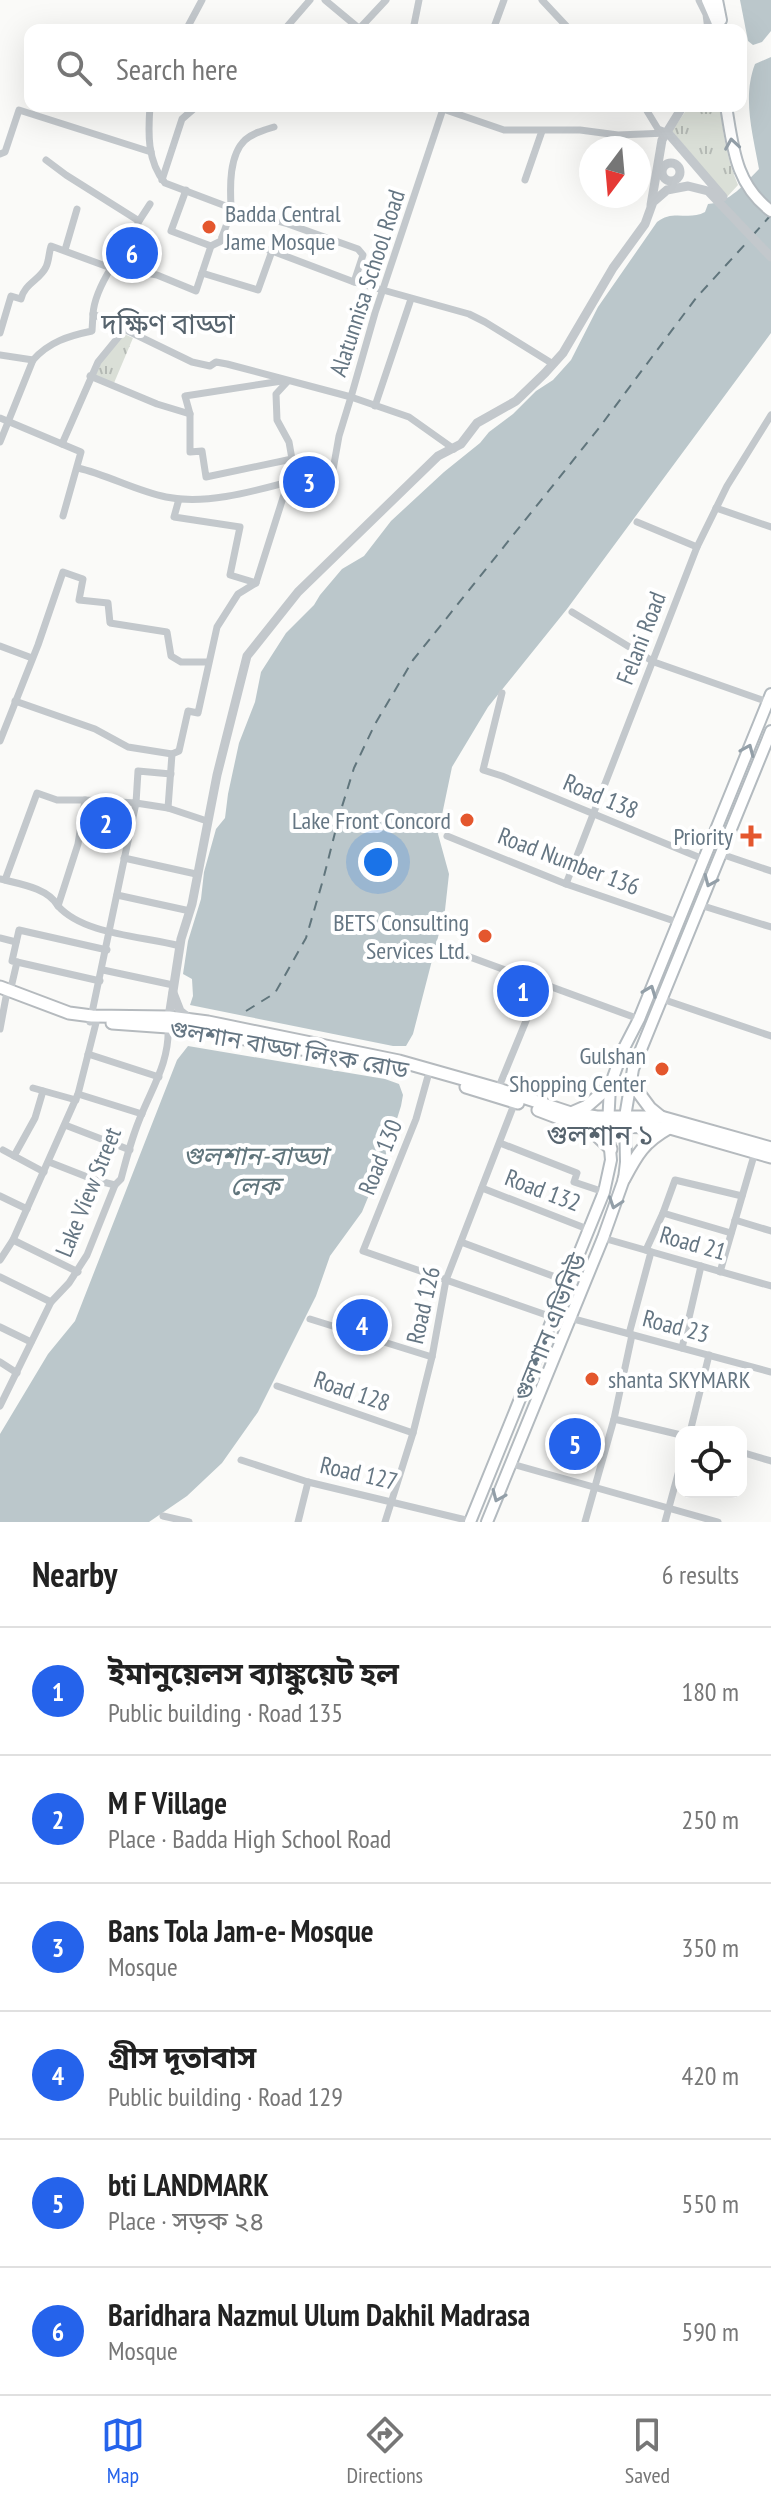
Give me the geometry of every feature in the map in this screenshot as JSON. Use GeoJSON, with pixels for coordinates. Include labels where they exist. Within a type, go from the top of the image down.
{"type":"FeatureCollection","features":[{"type":"Feature","properties":{"kind":"main road"},"geometry":{"type":"LineString","coordinates":[[707,0],[718,24]]}},
{"type":"Feature","properties":{"kind":"main road"},"geometry":{"type":"LineString","coordinates":[[717,0],[720,24]]}},
{"type":"Feature","properties":{"kind":"main road"},"geometry":{"type":"LineString","coordinates":[[727,112],[732,147],[743,180],[771,211]]}},
{"type":"Feature","properties":{"kind":"main road","name":"গুলশান এভিনিউ"},"geometry":{"type":"LineString","coordinates":[[470,1521],[604,1192],[611,1166],[608,1122],[610,1086],[623,1050],[639,1019],[770,698]]}},
{"type":"Feature","properties":{"kind":"main road","name":"গুলশান এভিনিউ"},"geometry":{"type":"LineString","coordinates":[[487,1522],[624,1179],[625,1122],[630,1081],[771,731]]}},
{"type":"Feature","properties":{"kind":"main road"},"geometry":{"type":"LineString","coordinates":[[703,859],[721,854]]}},
{"type":"Feature","properties":{"kind":"main road","name":"গুলশান বাড্ডা লিংক রোড"},"geometry":{"type":"LineString","coordinates":[[4,993],[93,1020],[191,1020],[399,1061],[498,1089],[572,1118]]}},
{"type":"Feature","properties":{"kind":"main road","name":"গুলশান বাড্ডা লিংক রোড"},"geometry":{"type":"LineString","coordinates":[[168,1022],[382,1064],[572,1118]]}},
{"type":"Feature","properties":{"kind":"main road"},"geometry":{"type":"LineString","coordinates":[[630,1081],[650,1108],[661,1117],[771,1148]]}},
{"type":"Feature","properties":{"kind":"main road"},"geometry":{"type":"LineString","coordinates":[[572,1118],[610,1086]]}},
{"type":"Feature","properties":{"kind":"main road"},"geometry":{"type":"LineString","coordinates":[[625,1122],[661,1117]]}},
{"type":"Feature","properties":{"kind":"main road"},"geometry":{"type":"LineString","coordinates":[[572,1118],[670,1128],[771,1157]]}},
{"type":"Feature","properties":{"kind":"main road"},"geometry":{"type":"LineString","coordinates":[[572,1118],[611,1149]]}},
{"type":"Feature","properties":{"kind":"main road"},"geometry":{"type":"LineString","coordinates":[[624,1179],[640,1150],[652,1138],[670,1128]]}},
{"type":"Feature","properties":{"kind":"street"},"geometry":{"type":"LineString","coordinates":[[189,24],[202,0]]}},
{"type":"Feature","properties":{"kind":"street"},"geometry":{"type":"LineString","coordinates":[[289,24],[310,0]]}},
{"type":"Feature","properties":{"kind":"street"},"geometry":{"type":"LineString","coordinates":[[364,24],[386,0]]}},
{"type":"Feature","properties":{"kind":"street"},"geometry":{"type":"LineString","coordinates":[[414,24],[419,0]]}},
{"type":"Feature","properties":{"kind":"street"},"geometry":{"type":"LineString","coordinates":[[495,24],[504,0]]}},
{"type":"Feature","properties":{"kind":"street"},"geometry":{"type":"LineString","coordinates":[[542,0],[564,24]]}},
{"type":"Feature","properties":{"kind":"street"},"geometry":{"type":"LineString","coordinates":[[700,0],[708,24]]}},
{"type":"Feature","properties":{"kind":"street"},"geometry":{"type":"LineString","coordinates":[[329,1],[354,24]]}},
{"type":"Feature","properties":{"kind":"street"},"geometry":{"type":"LineString","coordinates":[[0,154],[5,152],[19,110],[24,112]]}},
{"type":"Feature","properties":{"kind":"street"},"geometry":{"type":"LineString","coordinates":[[25,112],[151,152]]}},
{"type":"Feature","properties":{"kind":"street"},"geometry":{"type":"LineString","coordinates":[[150,112],[148,141],[165,183],[358,249],[363,255],[354,282]]}},
{"type":"Feature","properties":{"kind":"street"},"geometry":{"type":"LineString","coordinates":[[162,180],[182,119],[190,112]]}},
{"type":"Feature","properties":{"kind":"street","name":"Alatunnisa School Road"},"geometry":{"type":"LineString","coordinates":[[93,314],[192,362],[210,366],[216,362],[227,364],[351,397],[375,313],[442,112]]}},
{"type":"Feature","properties":{"kind":"street"},"geometry":{"type":"LineString","coordinates":[[451,112],[504,130],[580,130],[618,135],[668,133]]}},
{"type":"Feature","properties":{"kind":"street"},"geometry":{"type":"LineString","coordinates":[[462,116],[463,112]]}},
{"type":"Feature","properties":{"kind":"street"},"geometry":{"type":"LineString","coordinates":[[648,112],[658,129],[668,133],[713,191],[771,257]]}},
{"type":"Feature","properties":{"kind":"street"},"geometry":{"type":"LineString","coordinates":[[650,212],[660,168],[662,140],[680,112]]}},
{"type":"Feature","properties":{"kind":"street"},"geometry":{"type":"LineString","coordinates":[[0,294],[21,299],[29,284],[46,268],[51,246],[93,263],[157,275],[196,291],[211,246],[221,241],[231,208],[232,170],[243,142],[274,127]]}},
{"type":"Feature","properties":{"kind":"street"},"geometry":{"type":"LineString","coordinates":[[525,180],[542,131]]}},
{"type":"Feature","properties":{"kind":"street"},"geometry":{"type":"LineString","coordinates":[[46,160],[139,221]]}},
{"type":"Feature","properties":{"kind":"street"},"geometry":{"type":"LineString","coordinates":[[680,168],[692,161]]}},
{"type":"Feature","properties":{"kind":"street"},"geometry":{"type":"LineString","coordinates":[[660,168],[668,163],[680,168]]}},
{"type":"Feature","properties":{"kind":"street"},"geometry":{"type":"LineString","coordinates":[[660,168],[662,177],[675,184],[713,191],[771,248]]}},
{"type":"Feature","properties":{"kind":"street"},"geometry":{"type":"LineString","coordinates":[[168,1022],[180,946],[217,775],[247,656],[298,592],[360,534],[409,482],[438,456],[461,444],[477,423],[516,401],[553,364],[571,342],[613,268],[645,224],[658,197],[675,184],[680,168]]}},
{"type":"Feature","properties":{"kind":"street"},"geometry":{"type":"LineString","coordinates":[[186,190],[171,231],[211,246]]}},
{"type":"Feature","properties":{"kind":"street"},"geometry":{"type":"LineString","coordinates":[[0,442],[4,420],[33,360],[54,342],[92,331],[92,310],[103,282],[150,204]]}},
{"type":"Feature","properties":{"kind":"street"},"geometry":{"type":"LineString","coordinates":[[65,250],[77,209]]}},
{"type":"Feature","properties":{"kind":"street"},"geometry":{"type":"LineString","coordinates":[[222,237],[272,251],[354,282],[469,314],[553,364]]}},
{"type":"Feature","properties":{"kind":"street"},"geometry":{"type":"LineString","coordinates":[[202,273],[258,290],[272,251]]}},
{"type":"Feature","properties":{"kind":"street"},"geometry":{"type":"LineString","coordinates":[[0,333],[11,296]]}},
{"type":"Feature","properties":{"kind":"street"},"geometry":{"type":"LineString","coordinates":[[375,406],[411,299]]}},
{"type":"Feature","properties":{"kind":"street"},"geometry":{"type":"LineString","coordinates":[[62,444],[90,376],[125,329]]}},
{"type":"Feature","properties":{"kind":"street"},"geometry":{"type":"LineString","coordinates":[[0,355],[33,360]]}},
{"type":"Feature","properties":{"kind":"street"},"geometry":{"type":"LineString","coordinates":[[90,376],[190,414]]}},
{"type":"Feature","properties":{"kind":"street"},"geometry":{"type":"LineString","coordinates":[[288,381],[185,396],[190,414],[190,452],[202,451],[206,477],[292,459]]}},
{"type":"Feature","properties":{"kind":"street"},"geometry":{"type":"LineString","coordinates":[[15,701],[95,729],[128,747],[172,754],[179,751],[188,711],[198,713],[217,627],[238,594],[256,583],[288,482],[292,459],[289,442],[277,420],[276,394],[288,381]]}},
{"type":"Feature","properties":{"kind":"street"},"geometry":{"type":"LineString","coordinates":[[290,471],[331,481],[339,436],[351,397],[409,417],[454,449]]}},
{"type":"Feature","properties":{"kind":"street","name":"Felani Road"},"geometry":{"type":"LineString","coordinates":[[566,884],[697,547],[716,508],[771,415]]}},
{"type":"Feature","properties":{"kind":"street"},"geometry":{"type":"LineString","coordinates":[[4,420],[81,452],[63,516]]}},
{"type":"Feature","properties":{"kind":"street"},"geometry":{"type":"LineString","coordinates":[[78,468],[164,497],[179,499],[206,498],[288,482]]}},
{"type":"Feature","properties":{"kind":"street"},"geometry":{"type":"LineString","coordinates":[[179,499],[174,517],[240,527],[230,575],[256,583]]}},
{"type":"Feature","properties":{"kind":"street"},"geometry":{"type":"LineString","coordinates":[[716,508],[771,527]]}},
{"type":"Feature","properties":{"kind":"street"},"geometry":{"type":"LineString","coordinates":[[637,522],[697,547]]}},
{"type":"Feature","properties":{"kind":"street"},"geometry":{"type":"LineString","coordinates":[[0,741],[63,572],[83,579],[79,600],[108,603],[110,623],[167,632],[171,656],[181,662],[207,662]]}},
{"type":"Feature","properties":{"kind":"street"},"geometry":{"type":"LineString","coordinates":[[572,612],[654,662],[770,698]]}},
{"type":"Feature","properties":{"kind":"street"},"geometry":{"type":"LineString","coordinates":[[0,646],[32,658]]}},
{"type":"Feature","properties":{"kind":"street","name":"Road 138"},"geometry":{"type":"LineString","coordinates":[[502,693],[483,770],[703,859]]}},
{"type":"Feature","properties":{"kind":"street"},"geometry":{"type":"LineString","coordinates":[[168,808],[172,754]]}},
{"type":"Feature","properties":{"kind":"street"},"geometry":{"type":"LineString","coordinates":[[0,1260],[13,1240],[77,1097],[136,803],[138,771],[171,774]]}},
{"type":"Feature","properties":{"kind":"street"},"geometry":{"type":"LineString","coordinates":[[180,946],[77,921],[66,915],[52,897],[2,879],[37,793],[57,800],[136,803],[168,808],[207,821]]}},
{"type":"Feature","properties":{"kind":"street"},"geometry":{"type":"LineString","coordinates":[[58,906],[78,844],[85,800]]}},
{"type":"Feature","properties":{"kind":"street","name":"Road Number 136"},"geometry":{"type":"LineString","coordinates":[[447,836],[566,884],[677,922]]}},
{"type":"Feature","properties":{"kind":"street"},"geometry":{"type":"LineString","coordinates":[[721,854],[771,871]]}},
{"type":"Feature","properties":{"kind":"street"},"geometry":{"type":"LineString","coordinates":[[124,858],[196,874]]}},
{"type":"Feature","properties":{"kind":"street"},"geometry":{"type":"LineString","coordinates":[[117,895],[190,911]]}},
{"type":"Feature","properties":{"kind":"street"},"geometry":{"type":"LineString","coordinates":[[700,905],[771,927]]}},
{"type":"Feature","properties":{"kind":"street"},"geometry":{"type":"LineString","coordinates":[[100,981],[12,961],[16,942],[19,930],[107,950]]}},
{"type":"Feature","properties":{"kind":"street"},"geometry":{"type":"LineString","coordinates":[[0,938],[16,942]]}},
{"type":"Feature","properties":{"kind":"street"},"geometry":{"type":"LineString","coordinates":[[440,946],[639,1019]]}},
{"type":"Feature","properties":{"kind":"street"},"geometry":{"type":"LineString","coordinates":[[0,1029],[4,993],[17,962]]}},
{"type":"Feature","properties":{"kind":"street"},"geometry":{"type":"LineString","coordinates":[[103,970],[173,987]]}},
{"type":"Feature","properties":{"kind":"street"},"geometry":{"type":"LineString","coordinates":[[498,1089],[542,982]]}},
{"type":"Feature","properties":{"kind":"street"},"geometry":{"type":"LineString","coordinates":[[173,987],[180,1011],[191,1020]]}},
{"type":"Feature","properties":{"kind":"street"},"geometry":{"type":"LineString","coordinates":[[662,999],[771,1036]]}},
{"type":"Feature","properties":{"kind":"street","name":"Lake View Street"},"geometry":{"type":"LineString","coordinates":[[0,1405],[51,1302],[78,1272],[115,1185],[121,1179],[142,1114],[159,1077],[169,1042],[168,1022]]}},
{"type":"Feature","properties":{"kind":"street"},"geometry":{"type":"LineString","coordinates":[[88,1054],[159,1077]]}},
{"type":"Feature","properties":{"kind":"street","name":"Road 130"},"geometry":{"type":"LineString","coordinates":[[428,1076],[416,1119],[363,1251],[446,1280]]}},
{"type":"Feature","properties":{"kind":"street"},"geometry":{"type":"LineString","coordinates":[[33,1088],[142,1114]]}},
{"type":"Feature","properties":{"kind":"street"},"geometry":{"type":"LineString","coordinates":[[14,1156],[35,1118],[43,1091]]}},
{"type":"Feature","properties":{"kind":"street","name":"Road 126"},"geometry":{"type":"LineString","coordinates":[[385,1522],[413,1433],[432,1357],[446,1280],[515,1102]]}},
{"type":"Feature","properties":{"kind":"street"},"geometry":{"type":"LineString","coordinates":[[65,1125],[130,1150]]}},
{"type":"Feature","properties":{"kind":"street"},"geometry":{"type":"LineString","coordinates":[[500,1143],[577,1173],[574,1182],[604,1192]]}},
{"type":"Feature","properties":{"kind":"street"},"geometry":{"type":"LineString","coordinates":[[3,1150],[44,1172]]}},
{"type":"Feature","properties":{"kind":"street"},"geometry":{"type":"LineString","coordinates":[[720,1272],[755,1152]]}},
{"type":"Feature","properties":{"kind":"street"},"geometry":{"type":"LineString","coordinates":[[49,1162],[115,1185]]}},
{"type":"Feature","properties":{"kind":"street"},"geometry":{"type":"LineString","coordinates":[[585,1522],[614,1419],[648,1251],[675,1180],[742,1196]]}},
{"type":"Feature","properties":{"kind":"street","name":"Road 132"},"geometry":{"type":"LineString","coordinates":[[482,1188],[590,1230]]}},
{"type":"Feature","properties":{"kind":"street"},"geometry":{"type":"LineString","coordinates":[[0,1196],[27,1209]]}},
{"type":"Feature","properties":{"kind":"street"},"geometry":{"type":"LineString","coordinates":[[663,1213],[731,1233]]}},
{"type":"Feature","properties":{"kind":"street"},"geometry":{"type":"LineString","coordinates":[[735,1220],[771,1231]]}},
{"type":"Feature","properties":{"kind":"street","name":"Road 21"},"geometry":{"type":"LineString","coordinates":[[603,1238],[771,1286]]}},
{"type":"Feature","properties":{"kind":"street"},"geometry":{"type":"LineString","coordinates":[[13,1240],[78,1272]]}},
{"type":"Feature","properties":{"kind":"street"},"geometry":{"type":"LineString","coordinates":[[461,1242],[569,1282]]}},
{"type":"Feature","properties":{"kind":"street"},"geometry":{"type":"LineString","coordinates":[[682,1348],[701,1266]]}},
{"type":"Feature","properties":{"kind":"street"},"geometry":{"type":"LineString","coordinates":[[0,1277],[51,1302]]}},
{"type":"Feature","properties":{"kind":"street"},"geometry":{"type":"LineString","coordinates":[[446,1280],[555,1318]]}},
{"type":"Feature","properties":{"kind":"street","name":"Road 23"},"geometry":{"type":"LineString","coordinates":[[570,1318],[771,1372]]}},
{"type":"Feature","properties":{"kind":"street"},"geometry":{"type":"LineString","coordinates":[[310,1319],[432,1357]]}},
{"type":"Feature","properties":{"kind":"street"},"geometry":{"type":"LineString","coordinates":[[0,1327],[31,1342]]}},
{"type":"Feature","properties":{"kind":"street"},"geometry":{"type":"LineString","coordinates":[[691,1426],[709,1355]]}},
{"type":"Feature","properties":{"kind":"street"},"geometry":{"type":"LineString","coordinates":[[0,1362],[17,1373]]}},
{"type":"Feature","properties":{"kind":"street","name":"Road 128"},"geometry":{"type":"LineString","coordinates":[[277,1386],[413,1433]]}},
{"type":"Feature","properties":{"kind":"street"},"geometry":{"type":"LineString","coordinates":[[614,1419],[675,1434]]}},
{"type":"Feature","properties":{"kind":"street"},"geometry":{"type":"LineString","coordinates":[[747,1454],[771,1461]]}},
{"type":"Feature","properties":{"kind":"street","name":"Road 127"},"geometry":{"type":"LineString","coordinates":[[241,1460],[308,1482],[470,1521]]}},
{"type":"Feature","properties":{"kind":"street"},"geometry":{"type":"LineString","coordinates":[[512,1464],[718,1522]]}},
{"type":"Feature","properties":{"kind":"street"},"geometry":{"type":"LineString","coordinates":[[298,1522],[308,1482]]}},
{"type":"Feature","properties":{"kind":"street"},"geometry":{"type":"LineString","coordinates":[[665,1522],[675,1484]]}},
{"type":"Feature","properties":{"kind":"street"},"geometry":{"type":"LineString","coordinates":[[163,1516],[189,1522]]}},
{"type":"Feature","properties":{"kind":"green space"},"geometry":{"type":"Polygon","coordinates":[[[685,112],[721,112],[726,146],[738,185],[727,197],[672,131],[685,112]]]}},
{"type":"Feature","properties":{"kind":"green space"},"geometry":{"type":"Polygon","coordinates":[[[122,333],[133,338],[114,383],[94,375],[99,363],[122,333]]]}},
{"type":"Feature","properties":{"kind":"water"},"geometry":{"type":"Polygon","coordinates":[[[740,0],[771,0],[771,31],[762,42],[753,45],[748,41],[740,0]]]}},
{"type":"Feature","properties":{"kind":"water"},"geometry":{"type":"Polygon","coordinates":[[[771,57],[771,333],[567,609],[488,707],[452,767],[438,834],[449,874],[445,910],[413,1034],[406,1046],[393,1046],[190,1005],[192,979],[183,974],[188,941],[201,899],[204,872],[216,829],[225,818],[239,743],[255,702],[261,672],[286,633],[314,605],[342,569],[364,556],[391,521],[536,391],[553,380],[571,360],[598,307],[657,222],[669,216],[693,216],[705,212],[708,204],[730,196],[759,169],[749,90],[755,64],[771,57]]]}},
{"type":"Feature","properties":{"kind":"water","name":"গুলশান-বাড্ডা লেক"},"geometry":{"type":"Polygon","coordinates":[[[188,1046],[385,1079],[399,1084],[403,1095],[401,1106],[386,1154],[362,1212],[330,1256],[316,1296],[258,1412],[222,1463],[187,1496],[149,1522],[0,1522],[0,1434],[48,1354],[75,1321],[177,1060],[188,1046]]]}},
{"type":"Feature","properties":{"kind":"ferry route"},"geometry":{"type":"LineString","coordinates":[[753,235],[770,216]]}},
{"type":"Feature","properties":{"kind":"ferry route"},"geometry":{"type":"LineString","coordinates":[[246,1011],[275,993],[306,938],[354,768],[375,724],[413,660],[599,428],[696,298],[749,240]]}},
{"type":"Feature","properties":{"kind":"place","name":"Badda Central Jame Mosque"},"geometry":{"type":"Point","coordinates":[209,227]}},
{"type":"Feature","properties":{"kind":"place","name":"Baridhara Nazmul Ulum Dakhil Madrasa"},"geometry":{"type":"Point","coordinates":[132,253]}},
{"type":"Feature","properties":{"kind":"place","name":"Bans Tola Jam-e- Mosque"},"geometry":{"type":"Point","coordinates":[309,482]}},
{"type":"Feature","properties":{"kind":"place","name":"Lake Front Concord"},"geometry":{"type":"Point","coordinates":[467,820]}},
{"type":"Feature","properties":{"kind":"place","name":"M F Village"},"geometry":{"type":"Point","coordinates":[106,823]}},
{"type":"Feature","properties":{"kind":"place","name":"Priority"},"geometry":{"type":"Point","coordinates":[751,836]}},
{"type":"Feature","properties":{"kind":"place","name":"BETS Consulting Services Ltd."},"geometry":{"type":"Point","coordinates":[485,936]}},
{"type":"Feature","properties":{"kind":"place","name":"ইমানুয়েলস ব্যাঙ্কুয়েট হল"},"geometry":{"type":"Point","coordinates":[523,991]}},
{"type":"Feature","properties":{"kind":"place","name":"Gulshan Shopping Center"},"geometry":{"type":"Point","coordinates":[662,1069]}},
{"type":"Feature","properties":{"kind":"place","name":"গ্রীস দূতাবাস"},"geometry":{"type":"Point","coordinates":[362,1325]}},
{"type":"Feature","properties":{"kind":"place","name":"shanta SKYMARK"},"geometry":{"type":"Point","coordinates":[592,1379]}},
{"type":"Feature","properties":{"kind":"place","name":"bti LANDMARK"},"geometry":{"type":"Point","coordinates":[575,1444]}},
{"type":"Feature","properties":{"kind":"district","name":"দক্ষিণ বাড্ডা"},"geometry":{"type":"Point","coordinates":[168,323]}},
{"type":"Feature","properties":{"kind":"district","name":"গুলশান ১"},"geometry":{"type":"Point","coordinates":[600,1134]}}]}
